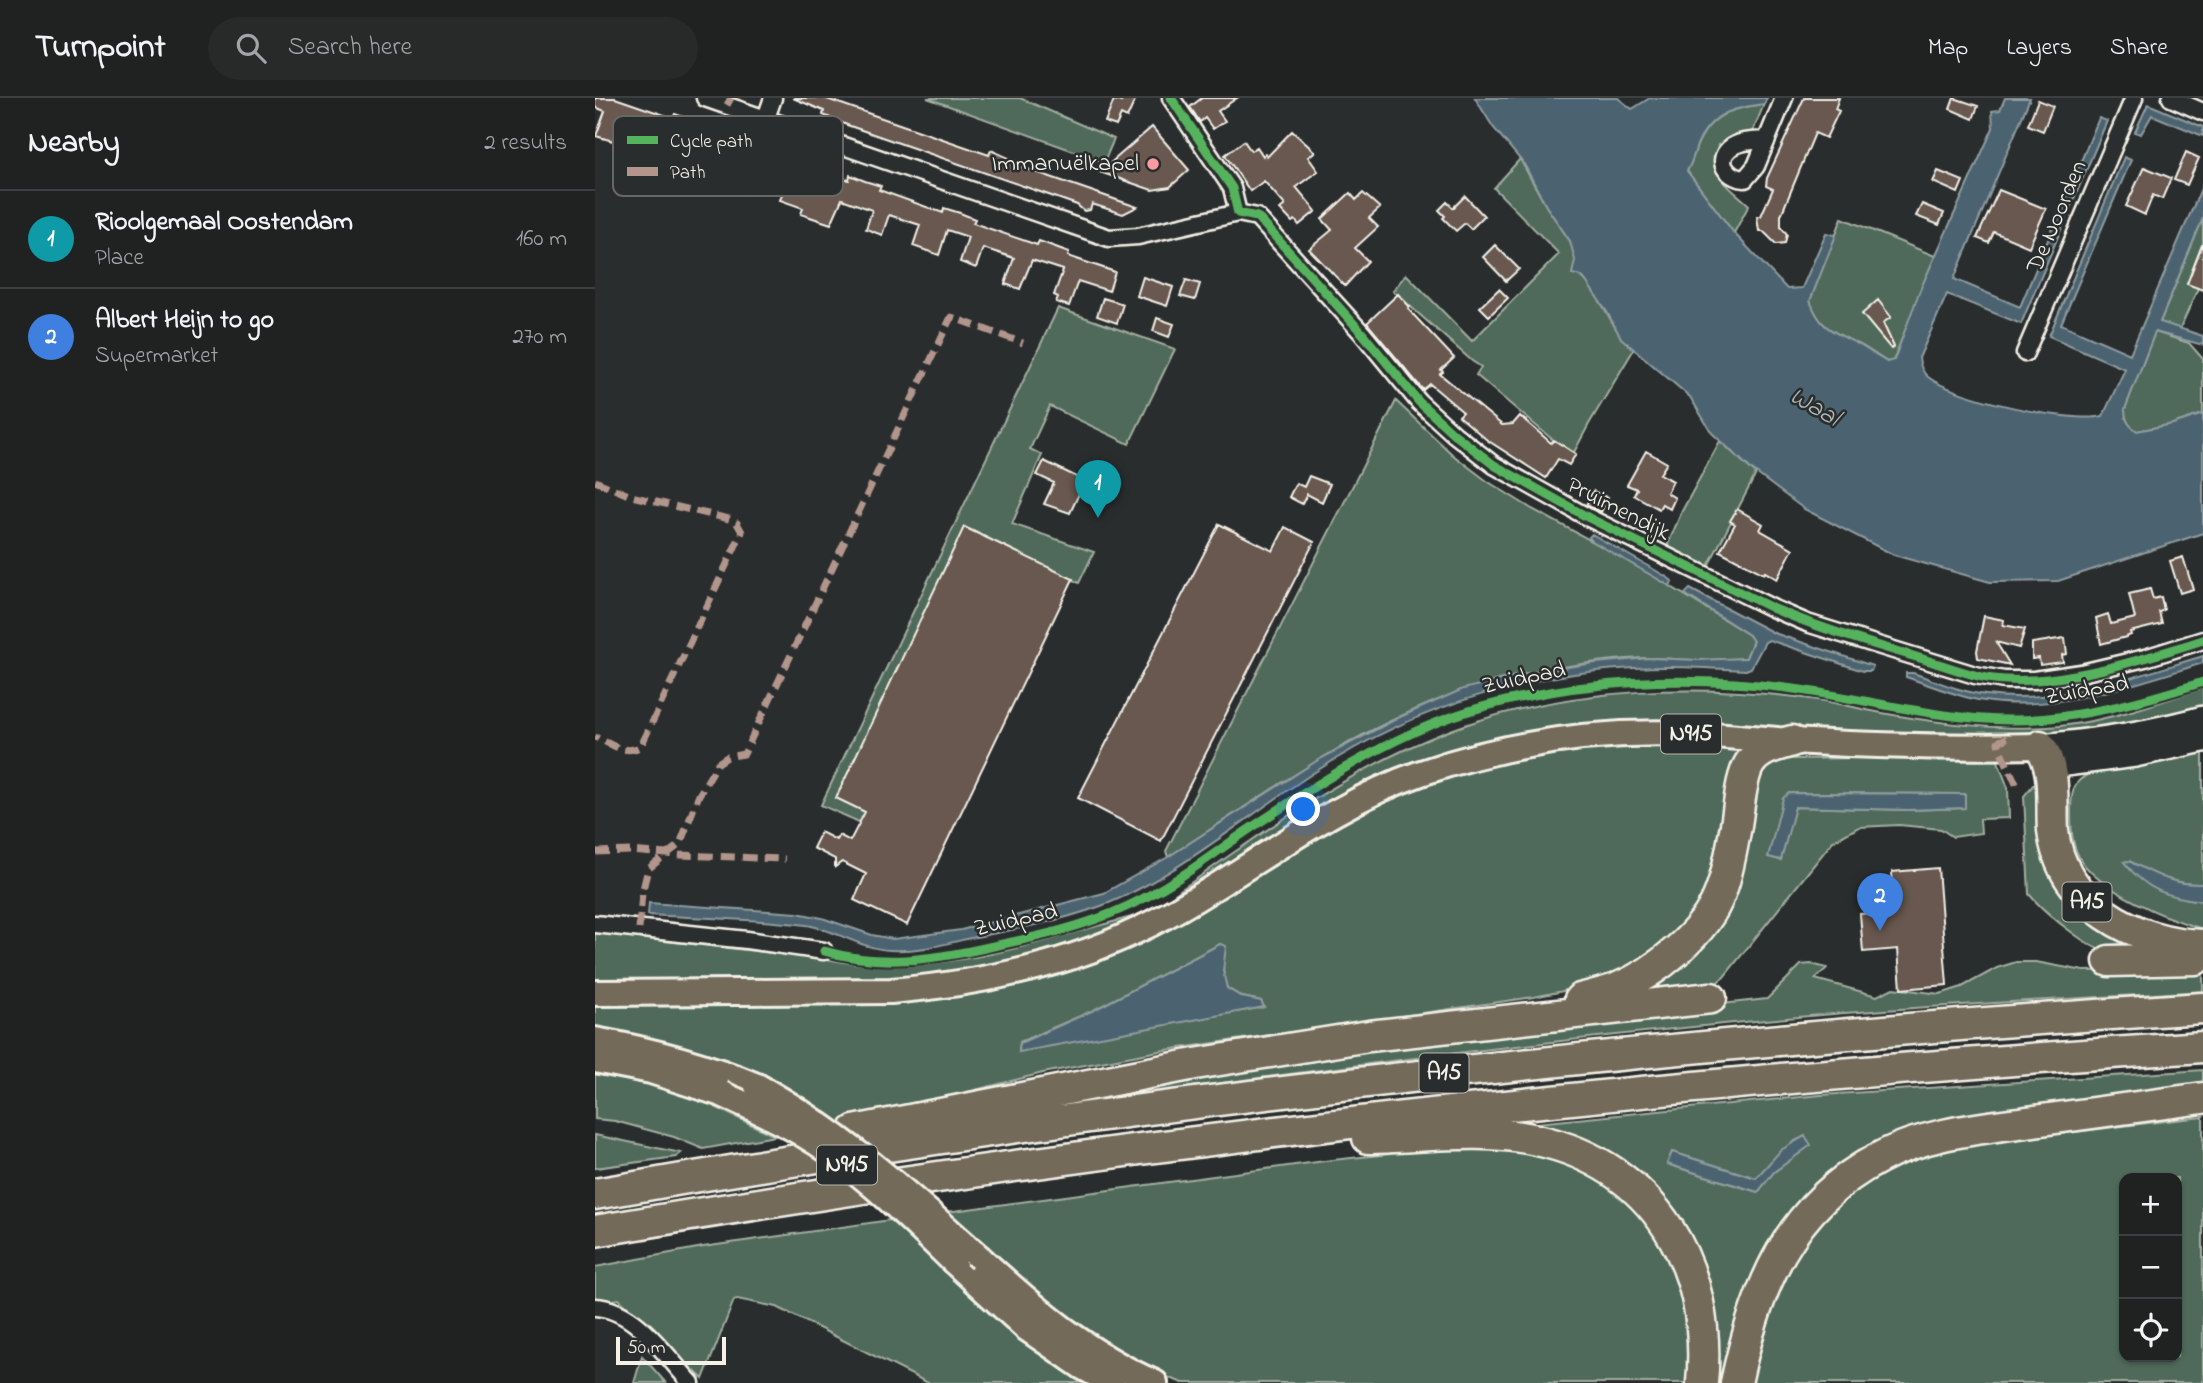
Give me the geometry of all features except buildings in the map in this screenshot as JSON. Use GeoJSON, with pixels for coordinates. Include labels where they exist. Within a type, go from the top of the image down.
{"type":"FeatureCollection","features":[{"type":"Feature","properties":{"kind":"highway","name":"A15"},"geometry":{"type":"LineString","coordinates":[[1509,1020],[1539,1008],[1617,988],[1653,969],[1686,942],[1708,918],[1720,895],[1730,861],[1747,768],[1757,755],[1765,750],[1791,741]]}},
{"type":"Feature","properties":{"kind":"highway","name":"A15"},"geometry":{"type":"LineString","coordinates":[[2045,756],[2056,850],[2063,869],[2087,901],[2108,916],[2145,935],[2180,944],[2203,945]]}},
{"type":"Feature","properties":{"kind":"highway"},"geometry":{"type":"LineString","coordinates":[[2109,961],[2203,959]]}},
{"type":"Feature","properties":{"kind":"highway","name":"A15"},"geometry":{"type":"LineString","coordinates":[[690,1177],[742,1152],[1195,1064],[1369,1036],[1711,998]]}},
{"type":"Feature","properties":{"kind":"highway","name":"A15"},"geometry":{"type":"LineString","coordinates":[[595,1194],[886,1145],[1167,1105],[1449,1072],[1734,1043],[2038,1018],[2203,1008]]}},
{"type":"Feature","properties":{"kind":"highway","name":"A15"},"geometry":{"type":"LineString","coordinates":[[595,1231],[919,1181],[1213,1140],[1453,1111],[2035,1057],[2203,1047]]}},
{"type":"Feature","properties":{"kind":"highway"},"geometry":{"type":"LineString","coordinates":[[1735,1383],[1746,1335],[1762,1288],[1787,1241],[1825,1196],[1844,1179],[1880,1157],[1916,1143],[1978,1129],[2203,1098]]}},
{"type":"Feature","properties":{"kind":"highway","name":"A15"},"geometry":{"type":"LineString","coordinates":[[1213,1140],[1488,1134],[1536,1140],[1577,1151],[1615,1172],[1645,1199],[1665,1223],[1686,1258],[1696,1287],[1702,1383]]}},
{"type":"Feature","properties":{"kind":"main road"},"geometry":{"type":"LineString","coordinates":[[2045,756],[2203,718]]}},
{"type":"Feature","properties":{"kind":"main road","name":"N915"},"geometry":{"type":"LineString","coordinates":[[595,993],[891,991],[935,988],[993,978],[1055,962],[1137,931],[1363,797],[1420,773],[1469,758],[1539,743],[1591,736],[1689,734],[2045,756]]}},
{"type":"Feature","properties":{"kind":"main road"},"geometry":{"type":"LineString","coordinates":[[2045,756],[2135,755],[2203,740]]}},
{"type":"Feature","properties":{"kind":"main road","name":"N915"},"geometry":{"type":"LineString","coordinates":[[595,1040],[689,1060],[757,1086],[822,1125],[869,1160],[1024,1299],[1080,1343],[1155,1383]]}},
{"type":"Feature","properties":{"kind":"main road","name":"N915"},"geometry":{"type":"LineString","coordinates":[[595,1060],[651,1071],[722,1094],[781,1122],[831,1152],[907,1215],[1026,1328],[1111,1383]]}},
{"type":"Feature","properties":{"kind":"street"},"geometry":{"type":"LineString","coordinates":[[705,98],[729,102],[761,116]]}},
{"type":"Feature","properties":{"kind":"street"},"geometry":{"type":"LineString","coordinates":[[767,116],[773,98]]}},
{"type":"Feature","properties":{"kind":"street"},"geometry":{"type":"LineString","coordinates":[[843,145],[1109,238],[1139,236],[1238,213],[1232,188],[1171,98]]}},
{"type":"Feature","properties":{"kind":"street"},"geometry":{"type":"LineString","coordinates":[[1767,140],[1784,98]]}},
{"type":"Feature","properties":{"kind":"street","name":"De Noorden"},"geometry":{"type":"LineString","coordinates":[[2025,354],[2134,98]]}},
{"type":"Feature","properties":{"kind":"street"},"geometry":{"type":"LineString","coordinates":[[2171,98],[2203,112]]}},
{"type":"Feature","properties":{"kind":"street","name":"Pruimendijk"},"geometry":{"type":"LineString","coordinates":[[1238,213],[1257,217],[1363,334],[1419,402],[1494,465],[1589,518],[1772,608],[1807,623],[1886,648],[1975,675],[2004,680],[2034,680],[2081,673],[2145,658],[2203,640]]}},
{"type":"Feature","properties":{"kind":"street"},"geometry":{"type":"LineString","coordinates":[[595,924],[824,951]]}},
{"type":"Feature","properties":{"kind":"street"},"geometry":{"type":"LineString","coordinates":[[595,1307],[611,1309],[633,1321],[691,1383]]}},
{"type":"Feature","properties":{"kind":"green space"},"geometry":{"type":"Polygon","coordinates":[[[927,98],[1020,98],[1114,139],[1104,162],[927,98]]]}},
{"type":"Feature","properties":{"kind":"green space"},"geometry":{"type":"Polygon","coordinates":[[[1764,104],[1752,134],[1740,135],[1718,145],[1718,173],[1749,205],[1734,233],[1687,171],[1703,134],[1716,119],[1733,110],[1764,104]]]}},
{"type":"Feature","properties":{"kind":"green space"},"geometry":{"type":"Polygon","coordinates":[[[1520,159],[1574,249],[1577,274],[1593,289],[1618,331],[1634,349],[1572,456],[1476,375],[1481,367],[1393,291],[1406,274],[1472,341],[1559,254],[1494,188],[1520,159]]]}},
{"type":"Feature","properties":{"kind":"green space"},"geometry":{"type":"Polygon","coordinates":[[[1842,218],[1935,256],[1893,361],[1887,362],[1823,324],[1810,301],[1842,218]]]}},
{"type":"Feature","properties":{"kind":"green space"},"geometry":{"type":"Polygon","coordinates":[[[2203,218],[2203,277],[2180,329],[2160,322],[2203,218]]]}},
{"type":"Feature","properties":{"kind":"green space"},"geometry":{"type":"Polygon","coordinates":[[[1058,308],[1175,349],[1129,444],[1050,406],[1030,449],[1042,455],[1012,524],[1094,552],[1079,583],[967,528],[906,652],[888,835],[821,805],[1058,308]]]}},
{"type":"Feature","properties":{"kind":"green space"},"geometry":{"type":"Polygon","coordinates":[[[2155,332],[2189,343],[2203,359],[2203,414],[2173,424],[2137,431],[2128,422],[2125,409],[2155,332]]]}},
{"type":"Feature","properties":{"kind":"green space"},"geometry":{"type":"Polygon","coordinates":[[[1396,401],[1453,455],[1487,481],[1532,509],[1631,562],[1749,635],[1753,641],[1746,658],[1637,658],[1578,664],[1485,684],[1436,701],[1343,746],[1168,857],[1166,851],[1396,401]]]}},
{"type":"Feature","properties":{"kind":"green space"},"geometry":{"type":"Polygon","coordinates":[[[1720,441],[1756,474],[1705,572],[1665,551],[1682,511],[1720,441]]]}},
{"type":"Feature","properties":{"kind":"green space"},"geometry":{"type":"Polygon","coordinates":[[[2203,688],[2203,709],[2139,726],[2036,740],[1650,724],[1470,750],[1102,936],[1045,956],[951,976],[786,986],[595,987],[595,933],[859,964],[893,965],[926,964],[993,954],[1130,917],[1161,905],[1295,811],[1378,763],[1465,725],[1550,703],[1640,692],[1730,691],[1818,700],[1944,723],[2027,728],[2068,725],[2107,718],[2203,688]]]}},
{"type":"Feature","properties":{"kind":"green space"},"geometry":{"type":"Polygon","coordinates":[[[1596,742],[1745,745],[1719,870],[1676,941],[1602,983],[1534,997],[1159,1051],[1043,1073],[835,1125],[595,1033],[595,1007],[862,1001],[968,992],[1024,984],[1089,964],[1139,940],[1333,826],[1407,788],[1473,765],[1596,742]],[[1220,944],[1094,1010],[1020,1042],[1019,1051],[1264,1007],[1261,1001],[1242,997],[1227,988],[1220,944]]]}},
{"type":"Feature","properties":{"kind":"green space"},"geometry":{"type":"Polygon","coordinates":[[[2203,750],[2203,884],[2173,881],[2129,861],[2124,862],[2140,878],[2159,890],[2203,901],[2203,929],[2135,902],[2101,881],[2088,869],[2074,846],[2071,810],[2076,784],[2091,773],[2203,750]]]}},
{"type":"Feature","properties":{"kind":"green space"},"geometry":{"type":"Polygon","coordinates":[[[1996,756],[2008,788],[2009,818],[1980,819],[1981,833],[1953,837],[1941,829],[1899,825],[1859,827],[1833,841],[1724,977],[1708,989],[1609,1001],[1679,965],[1750,781],[1759,781],[1771,764],[1790,759],[1996,756]],[[1789,793],[1769,857],[1780,860],[1795,807],[1908,810],[1965,808],[1965,794],[1789,793]]]}},
{"type":"Feature","properties":{"kind":"green space"},"geometry":{"type":"Polygon","coordinates":[[[2043,782],[2050,857],[2171,948],[2126,953],[2102,951],[2067,929],[2029,894],[2024,796],[2034,784],[2043,782]]]}},
{"type":"Feature","properties":{"kind":"green space"},"geometry":{"type":"Polygon","coordinates":[[[2016,962],[2036,962],[2084,971],[2203,968],[2203,991],[1869,1011],[1708,1025],[1258,1078],[921,1126],[1383,1041],[1767,999],[1801,965],[1811,964],[1827,968],[1815,979],[1877,996],[1893,988],[1940,994],[2016,962]]]}},
{"type":"Feature","properties":{"kind":"green space"},"geometry":{"type":"Polygon","coordinates":[[[595,1067],[680,1090],[775,1136],[703,1149],[674,1137],[615,1121],[595,1119],[595,1067]]]}},
{"type":"Feature","properties":{"kind":"green space"},"geometry":{"type":"Polygon","coordinates":[[[2203,1070],[2203,1085],[1964,1121],[1811,1193],[1727,1383],[1715,1383],[1716,1329],[1655,1197],[1507,1126],[1821,1095],[2203,1070]],[[1805,1136],[1795,1141],[1756,1178],[1672,1152],[1667,1164],[1758,1192],[1774,1172],[1810,1145],[1805,1136]]]}},
{"type":"Feature","properties":{"kind":"green space"},"geometry":{"type":"Polygon","coordinates":[[[2203,1117],[2203,1383],[1752,1383],[1775,1304],[1799,1247],[1817,1221],[1851,1192],[1876,1174],[1910,1157],[1960,1147],[2203,1117]]]}},
{"type":"Feature","properties":{"kind":"green space"},"geometry":{"type":"Polygon","coordinates":[[[595,1135],[681,1153],[676,1157],[595,1168],[595,1135]]]}},
{"type":"Feature","properties":{"kind":"green space"},"geometry":{"type":"Polygon","coordinates":[[[1481,1149],[1521,1152],[1560,1160],[1602,1180],[1638,1211],[1666,1250],[1685,1292],[1691,1383],[1183,1383],[1149,1369],[1086,1333],[1027,1287],[946,1212],[1332,1160],[1420,1151],[1481,1149]]]}},
{"type":"Feature","properties":{"kind":"green space"},"geometry":{"type":"Polygon","coordinates":[[[890,1220],[983,1303],[1064,1369],[1088,1383],[928,1383],[777,1307],[737,1299],[734,1300],[703,1379],[619,1299],[595,1303],[595,1267],[703,1247],[890,1220]]]}},
{"type":"Feature","properties":{"kind":"green space"},"geometry":{"type":"Polygon","coordinates":[[[642,1356],[666,1383],[634,1383],[642,1356]]]}},
{"type":"Feature","properties":{"kind":"water","name":"Waal"},"geometry":{"type":"Polygon","coordinates":[[[1475,98],[1618,98],[1632,109],[1650,98],[1767,98],[1764,104],[1733,110],[1716,119],[1703,134],[1687,171],[1734,233],[1787,289],[1802,288],[1826,233],[1836,235],[1810,301],[1814,311],[1823,324],[1887,362],[1894,360],[1920,290],[1993,128],[1992,111],[2000,110],[2005,98],[2030,98],[1954,279],[2020,307],[2099,118],[2107,121],[2021,324],[1947,294],[1919,358],[1920,364],[1926,375],[1942,385],[1986,401],[2040,413],[2103,416],[2125,369],[2049,336],[2124,157],[2131,160],[2061,324],[2130,354],[2203,184],[2203,218],[2160,322],[2203,336],[2203,345],[2155,332],[2125,409],[2128,422],[2137,431],[2173,424],[2203,414],[2203,533],[2058,581],[1990,582],[1894,555],[1804,509],[1752,470],[1712,433],[1690,397],[1621,338],[1585,280],[1572,274],[1575,260],[1570,241],[1546,206],[1524,164],[1493,127],[1475,98]]]}},
{"type":"Feature","properties":{"kind":"water"},"geometry":{"type":"Polygon","coordinates":[[[2148,104],[2203,127],[2203,136],[2152,115],[2141,134],[2135,132],[2148,104]]]}},
{"type":"Feature","properties":{"kind":"water"},"geometry":{"type":"Polygon","coordinates":[[[1592,534],[1667,577],[1672,581],[1670,586],[1592,541],[1589,537],[1592,534]]]}},
{"type":"Feature","properties":{"kind":"water"},"geometry":{"type":"Polygon","coordinates":[[[1690,589],[1774,633],[1873,666],[1871,671],[1863,671],[1769,640],[1765,642],[1751,668],[1746,670],[1679,667],[1623,669],[1530,682],[1485,694],[1440,708],[1355,748],[1315,772],[1211,845],[1156,880],[1128,894],[1101,906],[1053,921],[931,947],[910,950],[879,949],[806,925],[648,915],[649,903],[797,913],[893,939],[961,930],[1104,893],[1168,857],[1318,760],[1400,717],[1463,689],[1534,672],[1595,663],[1650,658],[1746,658],[1753,641],[1749,635],[1685,594],[1690,589]]]}},
{"type":"Feature","properties":{"kind":"water"},"geometry":{"type":"Polygon","coordinates":[[[2203,656],[2203,663],[2121,688],[2035,703],[1978,700],[1906,677],[1906,673],[1913,673],[1977,694],[2041,696],[2096,687],[2203,656]]]}},
{"type":"Feature","properties":{"kind":"water"},"geometry":{"type":"Polygon","coordinates":[[[1789,793],[1965,794],[1965,808],[1908,810],[1795,807],[1781,860],[1768,857],[1783,798],[1789,793]]]}},
{"type":"Feature","properties":{"kind":"water"},"geometry":{"type":"Polygon","coordinates":[[[2129,861],[2173,881],[2203,884],[2203,901],[2159,891],[2141,880],[2124,862],[2129,861]]]}},
{"type":"Feature","properties":{"kind":"water"},"geometry":{"type":"Polygon","coordinates":[[[1220,944],[1226,946],[1223,971],[1227,988],[1242,997],[1261,1001],[1264,1007],[1019,1052],[1020,1043],[1094,1010],[1220,944]]]}},
{"type":"Feature","properties":{"kind":"water"},"geometry":{"type":"Polygon","coordinates":[[[1805,1136],[1811,1145],[1774,1172],[1758,1192],[1667,1164],[1672,1152],[1756,1178],[1781,1150],[1805,1136]]]}},
{"type":"Feature","properties":{"kind":"marked path"},"geometry":{"type":"LineString","coordinates":[[727,105],[731,98]]}},
{"type":"Feature","properties":{"kind":"marked path"},"geometry":{"type":"LineString","coordinates":[[639,929],[642,893],[648,869],[680,844],[699,795],[718,763],[727,757],[744,754],[951,317],[1023,343]]}},
{"type":"Feature","properties":{"kind":"marked path"},"geometry":{"type":"LineString","coordinates":[[595,481],[631,496],[729,519],[737,523],[742,532],[641,746],[629,750],[595,737]]}},
{"type":"Feature","properties":{"kind":"marked path"},"geometry":{"type":"LineString","coordinates":[[2007,738],[1998,742],[1999,747],[2017,786]]}},
{"type":"Feature","properties":{"kind":"marked path"},"geometry":{"type":"LineString","coordinates":[[595,852],[631,851],[785,859]]}},
{"type":"Feature","properties":{"kind":"cycle path","name":"Zuidpad"},"geometry":{"type":"LineString","coordinates":[[1171,98],[1232,188],[1238,213],[1257,217],[1262,222],[1363,334],[1419,402],[1494,465],[1589,518],[1790,616],[1866,642],[1985,677],[2030,680],[2080,674],[2203,640]]}},
{"type":"Feature","properties":{"kind":"cycle path","name":"Zuidpad"},"geometry":{"type":"LineString","coordinates":[[824,951],[865,959],[927,958],[968,952],[1060,931],[1094,920],[1159,890],[1298,797],[1381,748],[1439,721],[1469,711],[1550,692],[1634,682],[1718,682],[1801,690],[1959,717],[2011,720],[2084,713],[2203,682]]}},
{"type":"Feature","properties":{"kind":"place","name":"Immanuëlkapel"},"geometry":{"type":"Point","coordinates":[1153,164]}},
{"type":"Feature","properties":{"kind":"place","name":"Rioolgemaal Oostendam"},"geometry":{"type":"Point","coordinates":[1098,518]}},
{"type":"Feature","properties":{"kind":"place","name":"Albert Heijn to go"},"geometry":{"type":"Point","coordinates":[1880,931]}}]}
